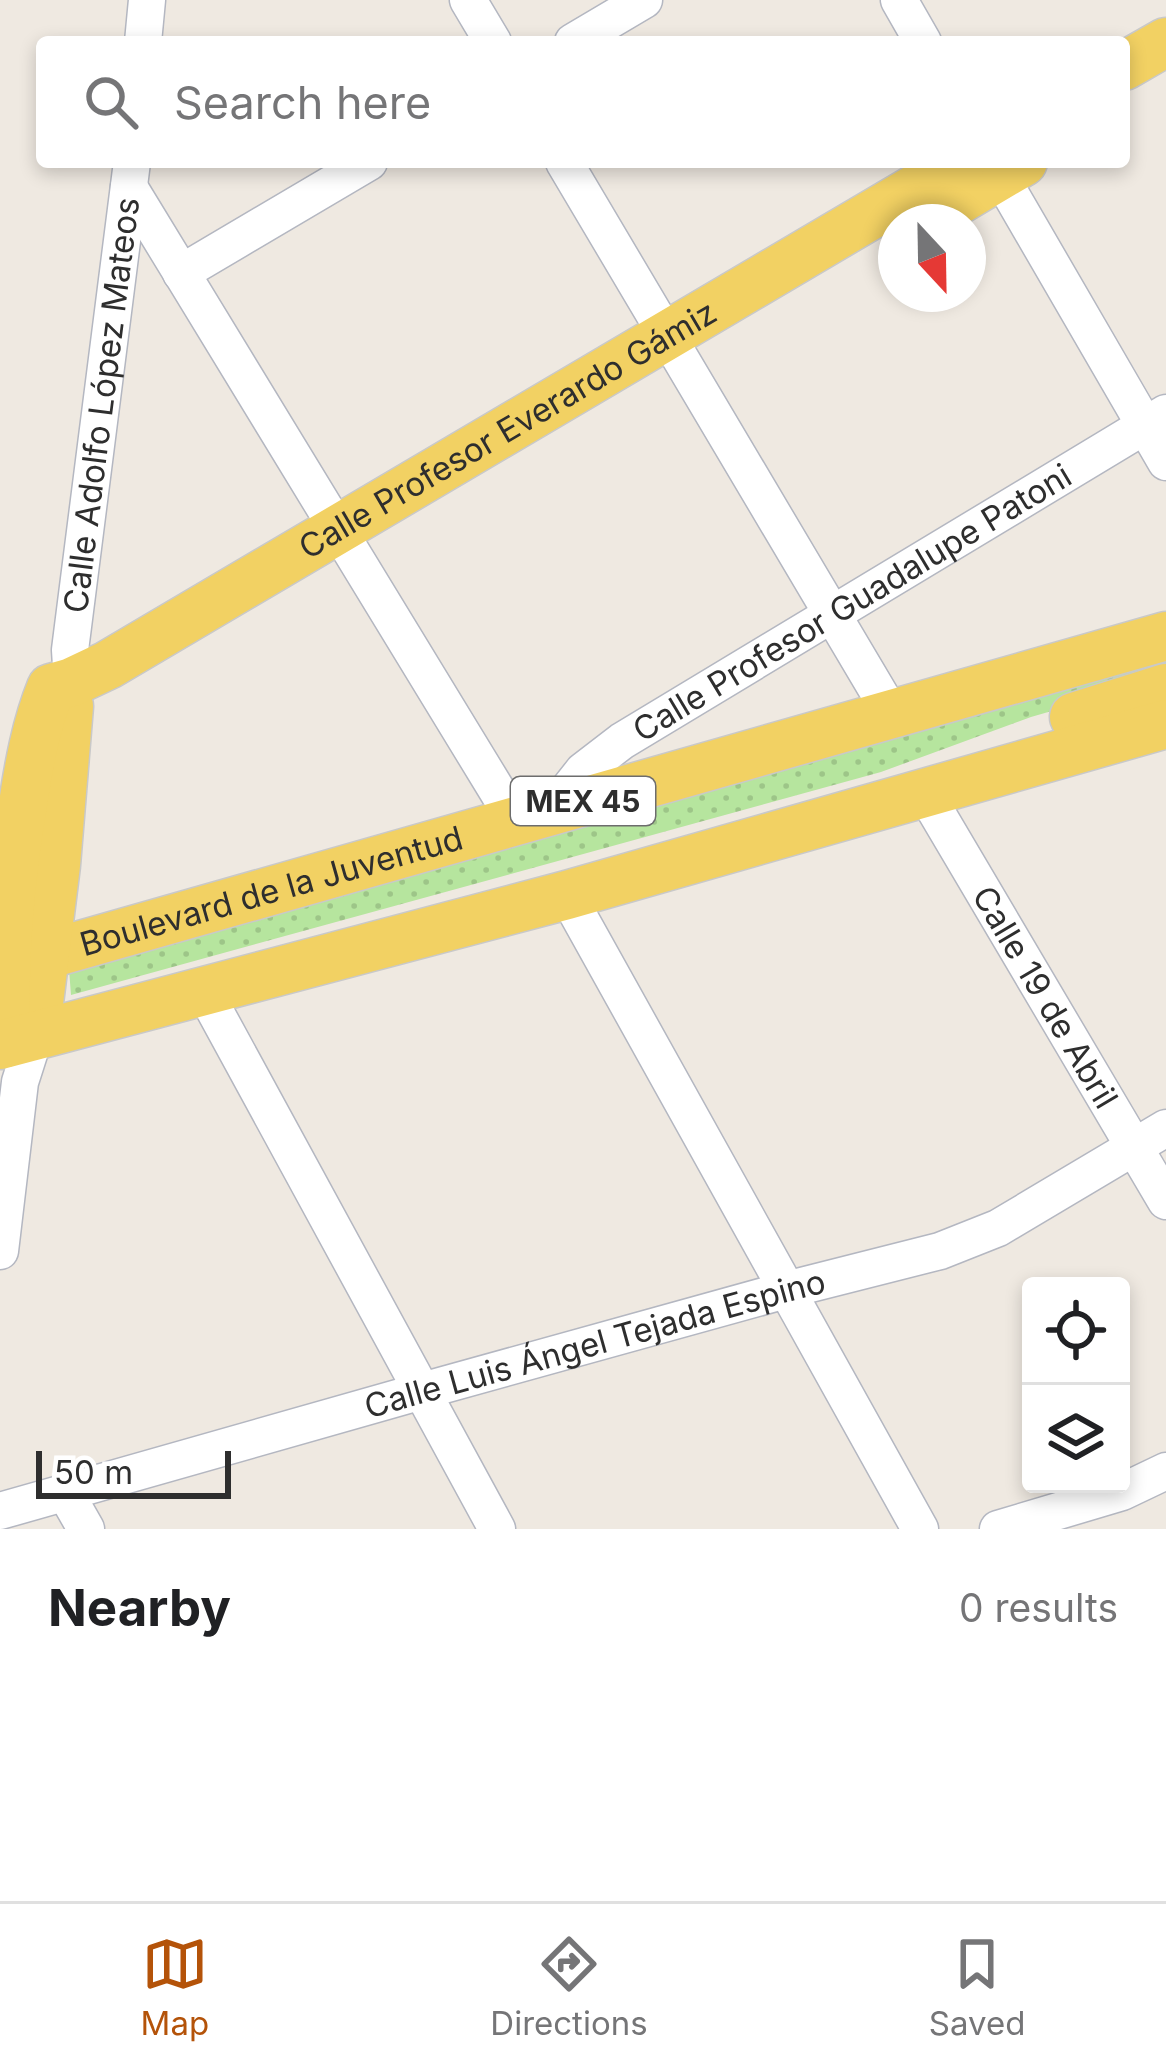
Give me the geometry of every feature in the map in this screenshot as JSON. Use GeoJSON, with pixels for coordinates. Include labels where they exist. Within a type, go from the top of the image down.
{"type":"FeatureCollection","features":[{"type":"Feature","properties":{"kind":"main road"},"geometry":{"type":"LineString","coordinates":[[1130,63],[1166,42]]}},
{"type":"Feature","properties":{"kind":"main road"},"geometry":{"type":"LineString","coordinates":[[1130,100],[1166,79]]}},
{"type":"Feature","properties":{"kind":"main road","name":"Calle Profesor Everardo Gámiz"},"geometry":{"type":"LineString","coordinates":[[60,690],[91,706],[143,679],[345,542],[989,168]]}},
{"type":"Feature","properties":{"kind":"main road"},"geometry":{"type":"LineString","coordinates":[[944,204],[990,168]]}},
{"type":"Feature","properties":{"kind":"main road","name":"Calle Profesor Everardo Gámiz"},"geometry":{"type":"LineString","coordinates":[[676,350],[878,246]]}},
{"type":"Feature","properties":{"kind":"main road","name":"Boulevard de la Juventud"},"geometry":{"type":"LineString","coordinates":[[16,963],[1166,636]]}},
{"type":"Feature","properties":{"kind":"main road"},"geometry":{"type":"LineString","coordinates":[[936,789],[971,756],[1166,688]]}},
{"type":"Feature","properties":{"kind":"main road","name":"Calle Adolfo López Mateos"},"geometry":{"type":"LineString","coordinates":[[15,1051],[16,963],[4,915],[28,773],[60,690]]}},
{"type":"Feature","properties":{"kind":"main road","name":"Calle Adolfo López Mateos"},"geometry":{"type":"LineString","coordinates":[[16,963],[56,865],[60,690]]}},
{"type":"Feature","properties":{"kind":"main road","name":"MEX 45"},"geometry":{"type":"LineString","coordinates":[[15,1051],[204,991],[567,895],[1166,724]]}},
{"type":"Feature","properties":{"kind":"street"},"geometry":{"type":"LineString","coordinates":[[144,36],[147,0]]}},
{"type":"Feature","properties":{"kind":"street"},"geometry":{"type":"LineString","coordinates":[[468,0],[489,36]]}},
{"type":"Feature","properties":{"kind":"street"},"geometry":{"type":"LineString","coordinates":[[583,36],[644,0]]}},
{"type":"Feature","properties":{"kind":"street"},"geometry":{"type":"LineString","coordinates":[[899,0],[920,36]]}},
{"type":"Feature","properties":{"kind":"street"},"geometry":{"type":"LineString","coordinates":[[181,273],[359,168]]}},
{"type":"Feature","properties":{"kind":"street"},"geometry":{"type":"LineString","coordinates":[[568,168],[892,715]]}},
{"type":"Feature","properties":{"kind":"street"},"geometry":{"type":"LineString","coordinates":[[996,168],[1156,420],[1166,462]]}},
{"type":"Feature","properties":{"kind":"street"},"geometry":{"type":"LineString","coordinates":[[130,175],[181,273],[345,542],[534,814]]}},
{"type":"Feature","properties":{"kind":"street","name":"Calle Adolfo López Mateos"},"geometry":{"type":"LineString","coordinates":[[60,690],[130,175]]}},
{"type":"Feature","properties":{"kind":"street","name":"Calle Profesor Guadalupe Patoni"},"geometry":{"type":"LineString","coordinates":[[534,814],[622,740],[1156,420]]}},
{"type":"Feature","properties":{"kind":"street","name":"Calle 19 de Abril"},"geometry":{"type":"LineString","coordinates":[[936,789],[1150,1138],[1166,1201]]}},
{"type":"Feature","properties":{"kind":"street"},"geometry":{"type":"LineString","coordinates":[[567,895],[920,1529]]}},
{"type":"Feature","properties":{"kind":"street"},"geometry":{"type":"LineString","coordinates":[[204,991],[497,1529]]}},
{"type":"Feature","properties":{"kind":"street","name":"Calle Adolfo López Mateos"},"geometry":{"type":"LineString","coordinates":[[0,1251],[15,1051]]}},
{"type":"Feature","properties":{"kind":"street","name":"Calle Luis Ángel Tejada Espino"},"geometry":{"type":"LineString","coordinates":[[0,1511],[422,1390],[940,1251],[998,1228],[1150,1138]]}},
{"type":"Feature","properties":{"kind":"street"},"geometry":{"type":"LineString","coordinates":[[998,1529],[1122,1492],[1166,1471]]}},
{"type":"Feature","properties":{"kind":"street"},"geometry":{"type":"LineString","coordinates":[[65,1492],[86,1529]]}},
{"type":"Feature","properties":{"kind":"green space"},"geometry":{"type":"Polygon","coordinates":[[[1166,650],[1166,678],[1031,717],[881,772],[71,995],[69,969],[1166,650]]]}}]}
